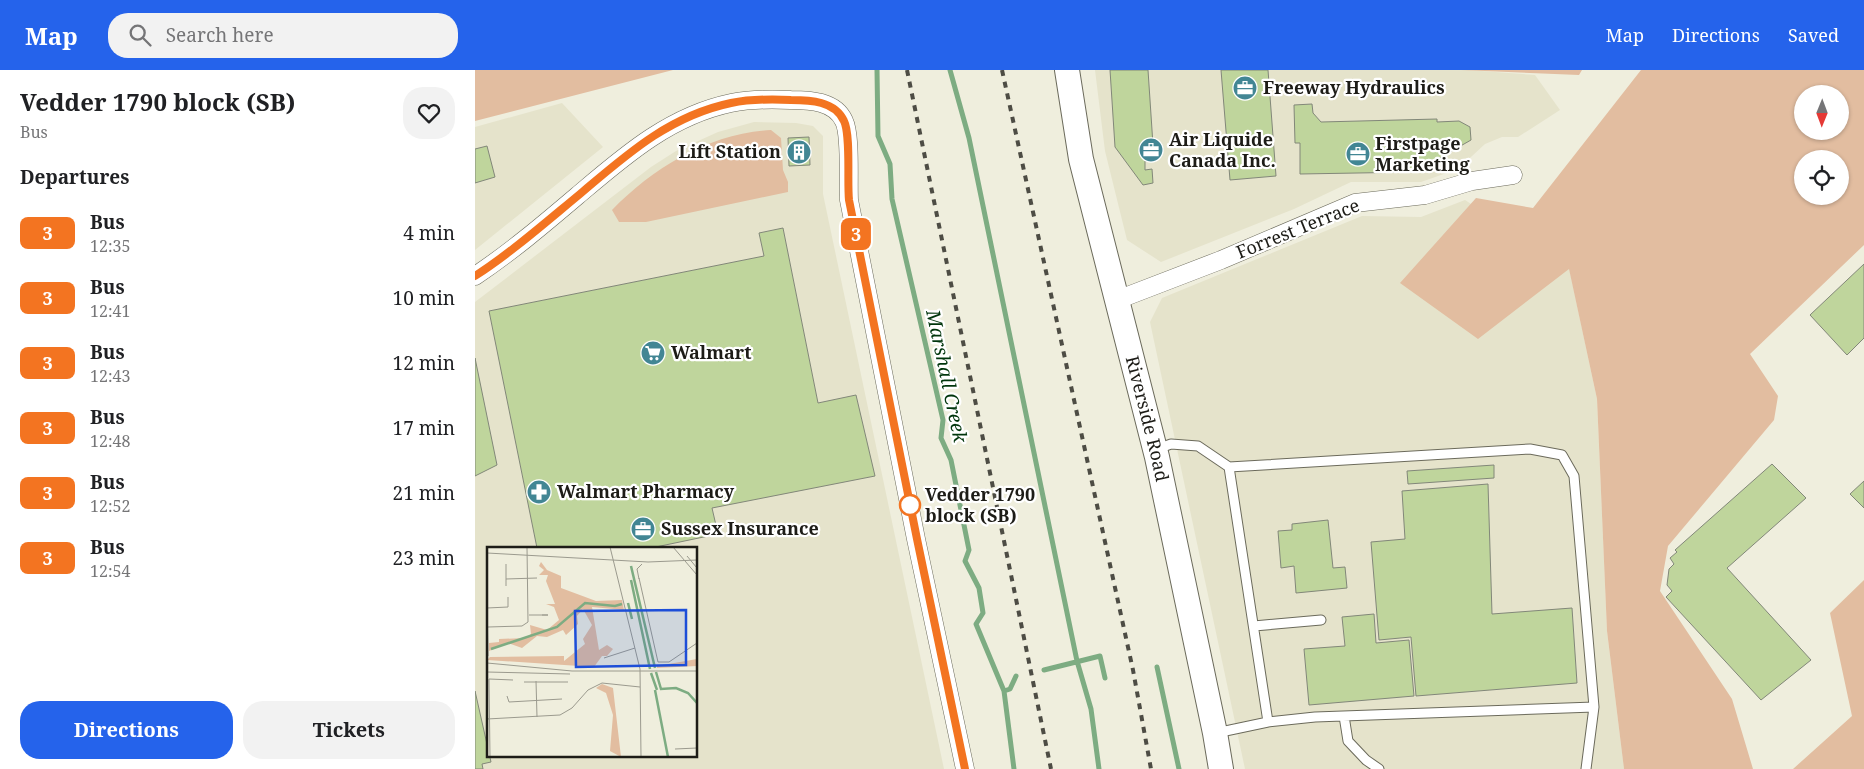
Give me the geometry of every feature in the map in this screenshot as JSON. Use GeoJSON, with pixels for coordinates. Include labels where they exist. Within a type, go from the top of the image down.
{"type":"FeatureCollection","features":[{"type":"Feature","properties":{"kind":"street","name":"Riverside Road"},"geometry":{"type":"LineString","coordinates":[[1067,70],[1081,158],[1155,449],[1221,769]]}},
{"type":"Feature","properties":{"kind":"street"},"geometry":{"type":"LineString","coordinates":[[475,276],[566,206],[632,150],[671,125],[690,116],[729,104],[763,100],[808,100],[832,107],[845,122],[849,200],[965,769]]}},
{"type":"Feature","properties":{"kind":"street","name":"Forrest Terrace"},"geometry":{"type":"LineString","coordinates":[[1117,300],[1221,260],[1355,203],[1425,194],[1473,181],[1513,175]]}},
{"type":"Feature","properties":{"kind":"lane"},"geometry":{"type":"LineString","coordinates":[[1155,449],[1171,444],[1198,446],[1229,467],[1530,450],[1562,455],[1574,476],[1594,708],[1586,769]]}},
{"type":"Feature","properties":{"kind":"lane"},"geometry":{"type":"LineString","coordinates":[[1229,467],[1268,722]]}},
{"type":"Feature","properties":{"kind":"lane"},"geometry":{"type":"LineString","coordinates":[[1254,626],[1321,620]]}},
{"type":"Feature","properties":{"kind":"lane"},"geometry":{"type":"LineString","coordinates":[[1215,733],[1268,722],[1315,717],[1594,708]]}},
{"type":"Feature","properties":{"kind":"lane"},"geometry":{"type":"LineString","coordinates":[[1344,716],[1348,742],[1366,760],[1379,769]]}},
{"type":"Feature","properties":{"kind":"shaded area"},"geometry":{"type":"Polygon","coordinates":[[[475,70],[673,70],[475,121],[475,70]]]}},
{"type":"Feature","properties":{"kind":"shaded area"},"geometry":{"type":"Polygon","coordinates":[[[1095,70],[1468,70],[1535,75],[1560,110],[1518,137],[1502,137],[1485,144],[1458,169],[1421,182],[1351,182],[1294,209],[1161,262],[1127,240],[1105,151],[1095,70]]]}},
{"type":"Feature","properties":{"kind":"shaded area"},"geometry":{"type":"Polygon","coordinates":[[[1461,70],[1582,70],[1579,75],[1461,70]]]}},
{"type":"Feature","properties":{"kind":"shaded area"},"geometry":{"type":"Polygon","coordinates":[[[1641,70],[1864,70],[1864,245],[1750,354],[1778,396],[1774,420],[1668,546],[1660,591],[1732,699],[1753,769],[1624,769],[1607,631],[1597,399],[1569,269],[1478,339],[1400,283],[1476,198],[1533,208],[1641,70]]]}},
{"type":"Feature","properties":{"kind":"shaded area"},"geometry":{"type":"Polygon","coordinates":[[[562,103],[603,147],[475,250],[475,127],[562,103]]]}},
{"type":"Feature","properties":{"kind":"shaded area"},"geometry":{"type":"Polygon","coordinates":[[[754,122],[796,123],[813,126],[823,136],[823,194],[944,769],[475,769],[475,302],[651,167],[676,151],[718,132],[754,122]]]}},
{"type":"Feature","properties":{"kind":"shaded area"},"geometry":{"type":"Polygon","coordinates":[[[771,130],[781,138],[783,170],[788,182],[788,192],[646,222],[619,222],[612,210],[646,180],[684,155],[726,138],[771,130]]]}},
{"type":"Feature","properties":{"kind":"shaded area"},"geometry":{"type":"Polygon","coordinates":[[[1465,200],[1569,268],[1597,399],[1607,631],[1624,769],[1245,769],[1150,322],[1162,298],[1362,216],[1421,217],[1465,200]]]}},
{"type":"Feature","properties":{"kind":"shaded area"},"geometry":{"type":"Polygon","coordinates":[[[1864,580],[1864,769],[1793,769],[1852,716],[1830,613],[1864,580]]]}},
{"type":"Feature","properties":{"kind":"building"},"geometry":{"type":"Polygon","coordinates":[[[1110,70],[1148,70],[1154,160],[1145,161],[1145,170],[1152,169],[1153,183],[1143,185],[1115,147],[1110,70]]]}},
{"type":"Feature","properties":{"kind":"building"},"geometry":{"type":"Polygon","coordinates":[[[1221,70],[1268,70],[1276,176],[1230,180],[1221,70]]]}},
{"type":"Feature","properties":{"kind":"building"},"geometry":{"type":"Polygon","coordinates":[[[1312,104],[1313,113],[1321,122],[1437,119],[1437,122],[1459,121],[1470,127],[1471,140],[1415,172],[1300,174],[1300,143],[1295,143],[1294,105],[1312,104]]]}},
{"type":"Feature","properties":{"kind":"building","name":"Lift Station"},"geometry":{"type":"Polygon","coordinates":[[[809,137],[810,165],[789,166],[788,138],[809,137]]]}},
{"type":"Feature","properties":{"kind":"building"},"geometry":{"type":"Polygon","coordinates":[[[487,146],[495,177],[475,183],[475,149],[487,146]]]}},
{"type":"Feature","properties":{"kind":"building","name":"Walmart"},"geometry":{"type":"Polygon","coordinates":[[[783,228],[818,403],[856,395],[875,476],[712,508],[718,534],[656,547],[537,547],[489,311],[764,256],[759,233],[783,228]]]}},
{"type":"Feature","properties":{"kind":"building"},"geometry":{"type":"Polygon","coordinates":[[[1864,264],[1864,338],[1847,355],[1810,315],[1864,264]]]}},
{"type":"Feature","properties":{"kind":"building"},"geometry":{"type":"Polygon","coordinates":[[[475,358],[497,465],[475,476],[475,358]]]}},
{"type":"Feature","properties":{"kind":"building"},"geometry":{"type":"Polygon","coordinates":[[[1772,464],[1806,498],[1727,568],[1811,660],[1761,700],[1666,597],[1672,591],[1667,585],[1669,569],[1674,564],[1670,558],[1677,552],[1675,550],[1772,464]]]}},
{"type":"Feature","properties":{"kind":"building"},"geometry":{"type":"Polygon","coordinates":[[[1494,465],[1494,478],[1408,484],[1407,471],[1494,465]]]}},
{"type":"Feature","properties":{"kind":"building"},"geometry":{"type":"Polygon","coordinates":[[[1864,481],[1864,508],[1850,494],[1864,481]]]}},
{"type":"Feature","properties":{"kind":"building"},"geometry":{"type":"Polygon","coordinates":[[[1488,484],[1492,614],[1572,608],[1577,683],[1416,696],[1411,637],[1379,640],[1371,542],[1405,539],[1402,491],[1488,484]]]}},
{"type":"Feature","properties":{"kind":"building"},"geometry":{"type":"Polygon","coordinates":[[[1328,520],[1333,568],[1345,567],[1347,588],[1296,593],[1294,566],[1281,568],[1278,531],[1292,530],[1292,524],[1328,520]]]}},
{"type":"Feature","properties":{"kind":"building"},"geometry":{"type":"Polygon","coordinates":[[[1374,614],[1376,643],[1409,640],[1414,696],[1309,705],[1304,649],[1345,646],[1342,617],[1374,614]]]}},
{"type":"Feature","properties":{"kind":"building"},"geometry":{"type":"Polygon","coordinates":[[[475,691],[487,744],[487,756],[490,756],[491,762],[482,764],[483,769],[475,769],[475,691]]]}},
{"type":"Feature","properties":{"kind":"waterway","name":"Marshall Creek"},"geometry":{"type":"LineString","coordinates":[[877,70],[878,136],[890,164],[892,199],[943,420],[941,438],[951,460],[969,550],[965,561],[979,588],[983,613],[976,624],[1004,691],[1014,769]]}},
{"type":"Feature","properties":{"kind":"waterway"},"geometry":{"type":"LineString","coordinates":[[950,70],[969,138],[1077,661],[1091,709],[1099,769]]}},
{"type":"Feature","properties":{"kind":"waterway"},"geometry":{"type":"LineString","coordinates":[[1044,670],[1100,656],[1105,678]]}},
{"type":"Feature","properties":{"kind":"waterway"},"geometry":{"type":"LineString","coordinates":[[1157,667],[1179,769]]}},
{"type":"Feature","properties":{"kind":"waterway"},"geometry":{"type":"LineString","coordinates":[[1004,691],[1010,689],[1016,676]]}},
{"type":"Feature","properties":{"kind":"railway"},"geometry":{"type":"LineString","coordinates":[[907,70],[1051,769]]}},
{"type":"Feature","properties":{"kind":"railway"},"geometry":{"type":"LineString","coordinates":[[1002,70],[1133,670],[1151,769]]}},
{"type":"Feature","properties":{"kind":"bus line","name":"3"},"geometry":{"type":"LineString","coordinates":[[475,276],[566,206],[632,150],[671,125],[690,116],[747,100],[770,99],[808,100],[832,107],[839,114],[845,122],[847,136],[849,200],[965,769]]}},
{"type":"Feature","properties":{"kind":"place","name":"Freeway Hydraulics"},"geometry":{"type":"Point","coordinates":[1245,88]}},
{"type":"Feature","properties":{"kind":"place","name":"Air Liquide Canada Inc."},"geometry":{"type":"Point","coordinates":[1151,150]}},
{"type":"Feature","properties":{"kind":"place","name":"Lift Station"},"geometry":{"type":"Point","coordinates":[799,152]}},
{"type":"Feature","properties":{"kind":"place","name":"Firstpage Marketing"},"geometry":{"type":"Point","coordinates":[1358,154]}},
{"type":"Feature","properties":{"kind":"place","name":"Walmart"},"geometry":{"type":"Point","coordinates":[653,353]}},
{"type":"Feature","properties":{"kind":"place","name":"Walmart Pharmacy"},"geometry":{"type":"Point","coordinates":[539,492]}},
{"type":"Feature","properties":{"kind":"place","name":"Vedder 1790 block (SB)"},"geometry":{"type":"Point","coordinates":[910,505]}},
{"type":"Feature","properties":{"kind":"place","name":"Sussex Insurance"},"geometry":{"type":"Point","coordinates":[643,529]}}]}
